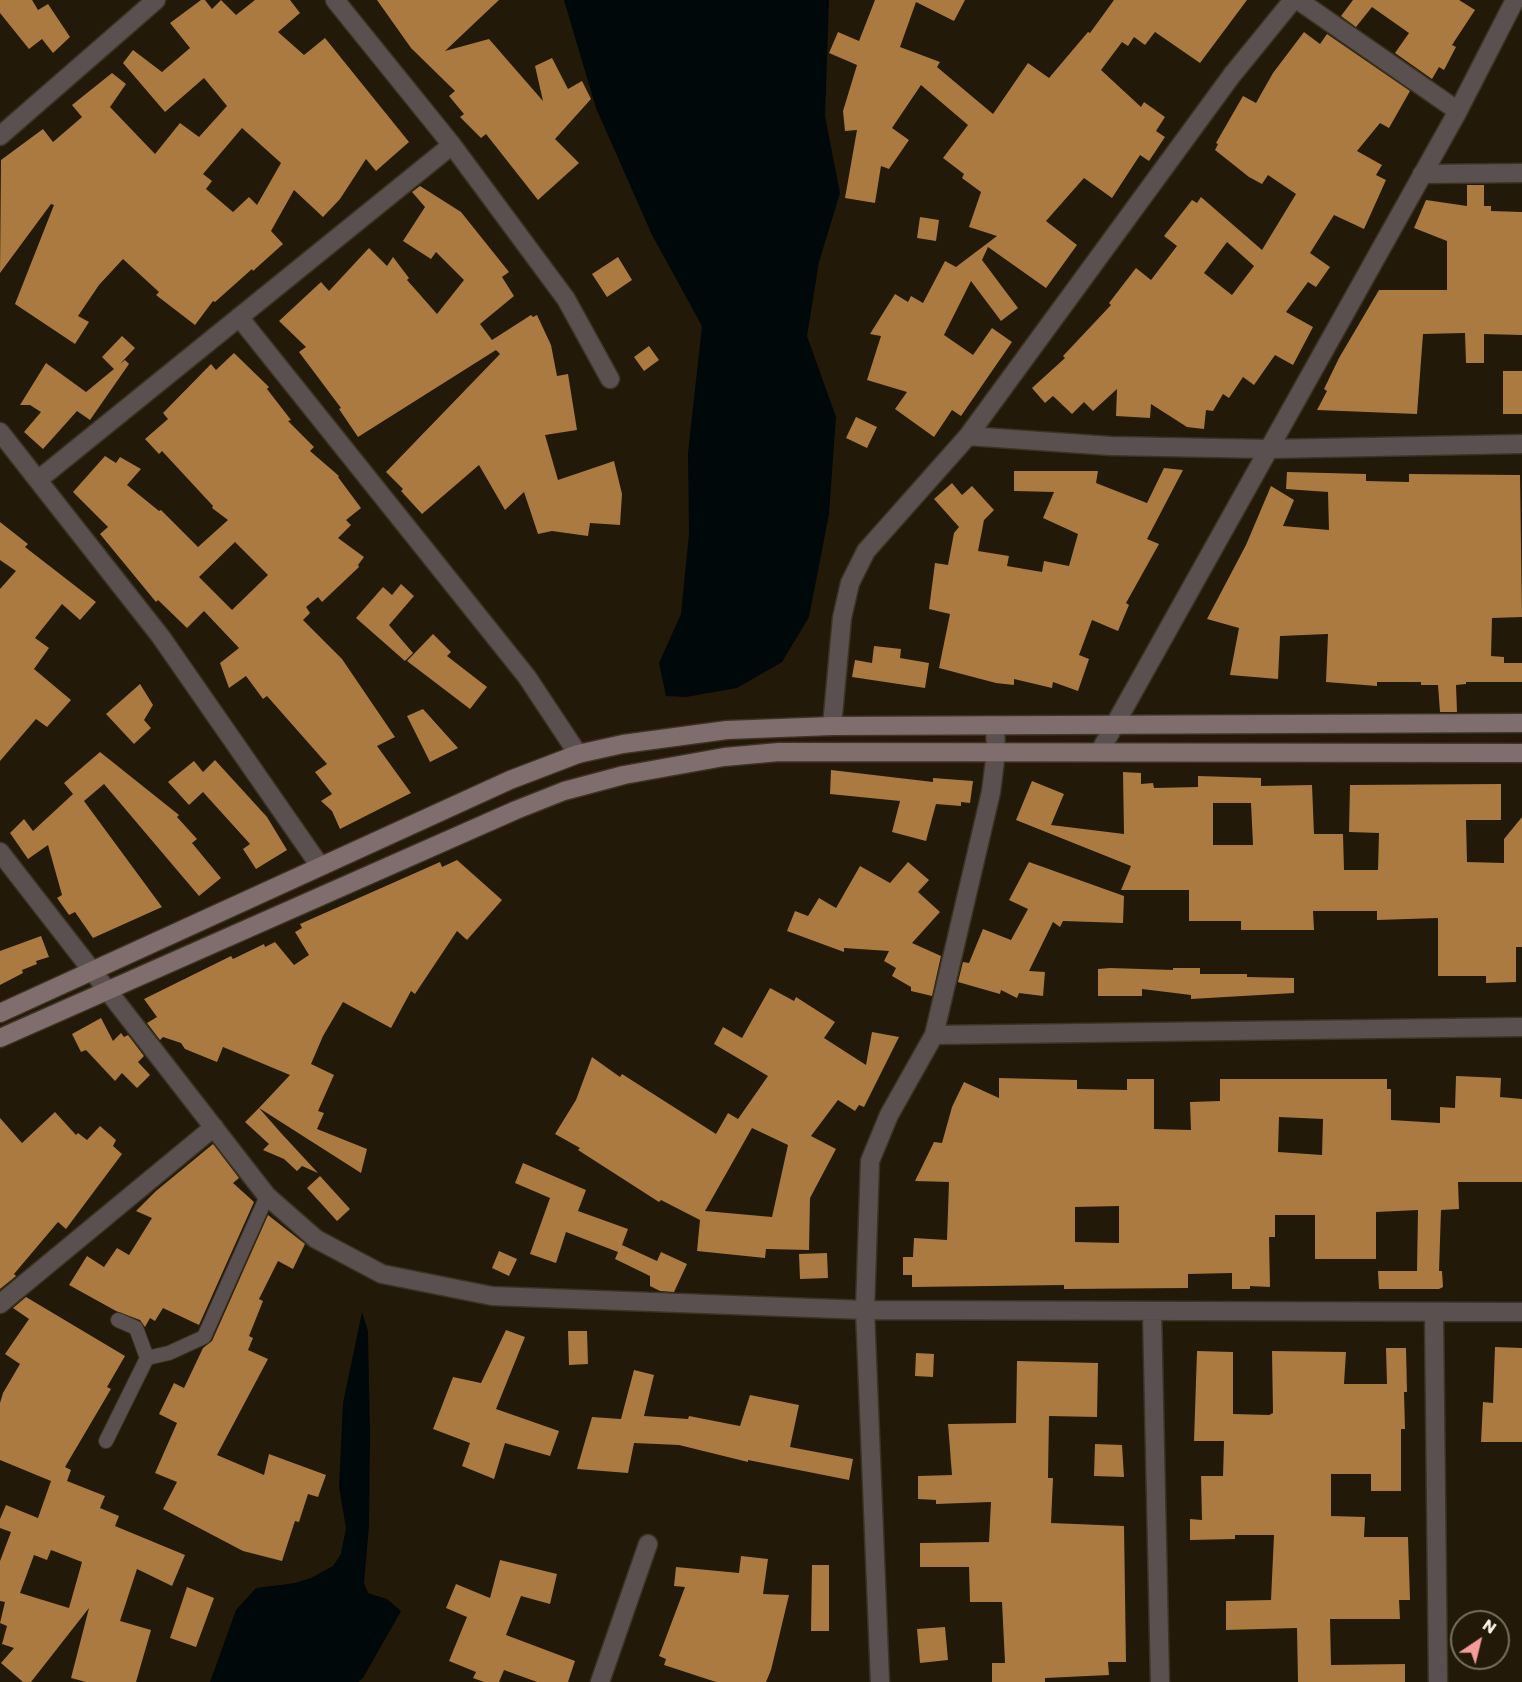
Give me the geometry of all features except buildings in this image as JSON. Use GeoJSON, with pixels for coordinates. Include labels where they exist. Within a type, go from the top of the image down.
{"type":"FeatureCollection","features":[{"type":"Feature","properties":{"kind":"street"},"geometry":{"type":"LineString","coordinates":[[0,136],[156,0]]}},
{"type":"Feature","properties":{"kind":"street"},"geometry":{"type":"LineString","coordinates":[[335,0],[452,146],[566,299],[610,380]]}},
{"type":"Feature","properties":{"kind":"street"},"geometry":{"type":"LineString","coordinates":[[832,726],[842,618],[850,583],[866,551],[968,436],[1232,75],[1293,0]]}},
{"type":"Feature","properties":{"kind":"street"},"geometry":{"type":"LineString","coordinates":[[1298,0],[1458,111]]}},
{"type":"Feature","properties":{"kind":"street"},"geometry":{"type":"LineString","coordinates":[[1100,751],[1458,111],[1515,0]]}},
{"type":"Feature","properties":{"kind":"street"},"geometry":{"type":"LineString","coordinates":[[38,480],[452,146]]}},
{"type":"Feature","properties":{"kind":"street"},"geometry":{"type":"LineString","coordinates":[[1422,174],[1522,173]]}},
{"type":"Feature","properties":{"kind":"street"},"geometry":{"type":"LineString","coordinates":[[239,317],[527,677],[578,754]]}},
{"type":"Feature","properties":{"kind":"street"},"geometry":{"type":"LineString","coordinates":[[0,432],[161,637],[320,866]]}},
{"type":"Feature","properties":{"kind":"street"},"geometry":{"type":"LineString","coordinates":[[968,436],[1111,446],[1269,449],[1522,444]]}},
{"type":"Feature","properties":{"kind":"street"},"geometry":{"type":"LineString","coordinates":[[0,1013],[510,780],[578,754],[623,744],[727,730],[832,726],[1522,723]]}},
{"type":"Feature","properties":{"kind":"street"},"geometry":{"type":"LineString","coordinates":[[880,1682],[865,1311],[870,1161],[889,1115],[934,1035],[970,888],[996,752],[995,726]]}},
{"type":"Feature","properties":{"kind":"street"},"geometry":{"type":"LineString","coordinates":[[0,1038],[516,810],[564,791],[624,775],[724,757],[780,752],[1522,753]]}},
{"type":"Feature","properties":{"kind":"street"},"geometry":{"type":"LineString","coordinates":[[0,852],[267,1196],[316,1239],[382,1274],[492,1296],[865,1311],[1522,1312]]}},
{"type":"Feature","properties":{"kind":"street"},"geometry":{"type":"LineString","coordinates":[[934,1035],[1522,1027]]}},
{"type":"Feature","properties":{"kind":"street"},"geometry":{"type":"LineString","coordinates":[[0,1304],[214,1127]]}},
{"type":"Feature","properties":{"kind":"street"},"geometry":{"type":"LineString","coordinates":[[1152,1311],[1160,1682]]}},
{"type":"Feature","properties":{"kind":"street"},"geometry":{"type":"LineString","coordinates":[[1434,1313],[1438,1682]]}},
{"type":"Feature","properties":{"kind":"street"},"geometry":{"type":"LineString","coordinates":[[600,1682],[648,1544]]}},
{"type":"Feature","properties":{"kind":"lane"},"geometry":{"type":"LineString","coordinates":[[147,1358],[169,1353],[204,1337],[267,1196]]}},
{"type":"Feature","properties":{"kind":"lane"},"geometry":{"type":"LineString","coordinates":[[106,1441],[147,1358],[136,1328],[118,1320]]}},
{"type":"Feature","properties":{"kind":"shaded area"},"geometry":{"type":"Polygon","coordinates":[[[564,0],[829,0],[825,116],[840,193],[819,262],[807,336],[836,417],[829,514],[809,617],[782,662],[737,688],[686,697],[666,696],[659,663],[681,614],[689,534],[688,453],[702,326],[652,235],[596,108],[564,0]]]}},
{"type":"Feature","properties":{"kind":"shaded area"},"geometry":{"type":"Polygon","coordinates":[[[362,1312],[368,1331],[370,1435],[369,1526],[364,1583],[368,1593],[387,1599],[401,1611],[363,1678],[358,1682],[210,1682],[236,1610],[256,1588],[295,1583],[311,1578],[333,1566],[341,1554],[346,1528],[339,1487],[343,1403],[362,1312]]]}}]}
